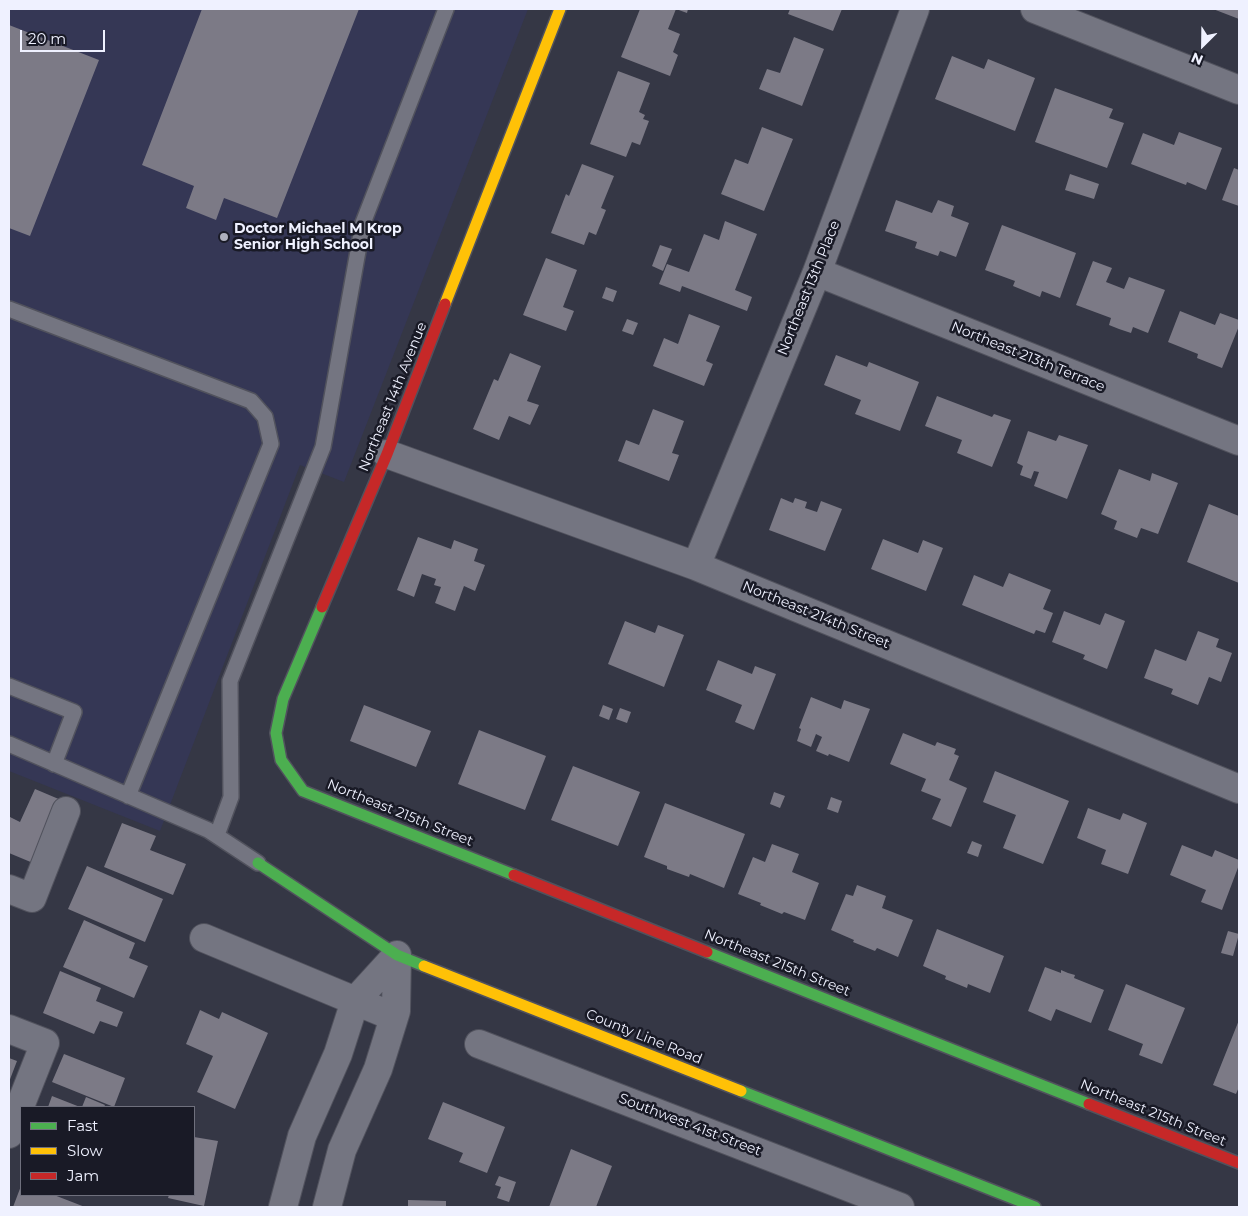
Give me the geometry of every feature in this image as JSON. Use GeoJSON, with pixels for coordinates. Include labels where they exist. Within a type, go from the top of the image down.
{"type":"FeatureCollection","features":[{"type":"Feature","properties":{"kind":"street","name":"Northeast 14th Avenue"},"geometry":{"type":"LineString","coordinates":[[303,791],[280,760],[276,732],[283,699],[387,454],[560,9]]}},
{"type":"Feature","properties":{"kind":"street","name":"Northeast 13th Place"},"geometry":{"type":"LineString","coordinates":[[696,566],[817,272],[915,9]]}},
{"type":"Feature","properties":{"kind":"street"},"geometry":{"type":"LineString","coordinates":[[1035,9],[1239,90]]}},
{"type":"Feature","properties":{"kind":"street","name":"Northeast 213th Terrace"},"geometry":{"type":"LineString","coordinates":[[817,272],[1239,440]]}},
{"type":"Feature","properties":{"kind":"street","name":"Northeast 214th Street"},"geometry":{"type":"LineString","coordinates":[[387,454],[696,566],[1239,789]]}},
{"type":"Feature","properties":{"kind":"street","name":"Northeast 215th Street"},"geometry":{"type":"LineString","coordinates":[[303,791],[1239,1163]]}},
{"type":"Feature","properties":{"kind":"street"},"geometry":{"type":"LineString","coordinates":[[9,889],[32,898],[66,811]]}},
{"type":"Feature","properties":{"kind":"street","name":"County Line Road"},"geometry":{"type":"LineString","coordinates":[[258,863],[397,955],[1035,1207]]}},
{"type":"Feature","properties":{"kind":"street"},"geometry":{"type":"LineString","coordinates":[[204,938],[394,1017]]}},
{"type":"Feature","properties":{"kind":"street"},"geometry":{"type":"LineString","coordinates":[[283,1207],[302,1136],[338,1054],[355,1001],[397,955]]}},
{"type":"Feature","properties":{"kind":"street"},"geometry":{"type":"LineString","coordinates":[[327,1207],[342,1150],[378,1069],[396,1011],[397,955]]}},
{"type":"Feature","properties":{"kind":"street"},"geometry":{"type":"LineString","coordinates":[[9,1029],[45,1043],[20,1106]]}},
{"type":"Feature","properties":{"kind":"street","name":"Southwest 41st Street"},"geometry":{"type":"LineString","coordinates":[[479,1044],[900,1207]]}},
{"type":"Feature","properties":{"kind":"street"},"geometry":{"type":"LineString","coordinates":[[9,1134],[20,1106]]}},
{"type":"Feature","properties":{"kind":"lane"},"geometry":{"type":"LineString","coordinates":[[217,835],[231,797],[230,681],[324,447],[363,223],[446,9]]}},
{"type":"Feature","properties":{"kind":"lane"},"geometry":{"type":"LineString","coordinates":[[9,309],[251,401],[265,417],[271,444],[128,796]]}},
{"type":"Feature","properties":{"kind":"lane"},"geometry":{"type":"LineString","coordinates":[[9,686],[74,712],[54,764]]}},
{"type":"Feature","properties":{"kind":"lane"},"geometry":{"type":"LineString","coordinates":[[9,744],[208,830],[258,863]]}},
{"type":"Feature","properties":{"kind":"shaded area","name":"Doctor Michael M Krop Senior High School"},"geometry":{"type":"Polygon","coordinates":[[[9,9],[528,9],[344,482],[300,465],[160,831],[9,771],[9,9]]]}},
{"type":"Feature","properties":{"kind":"building"},"geometry":{"type":"Polygon","coordinates":[[[202,9],[359,9],[277,218],[224,198],[216,220],[186,208],[194,186],[142,165],[202,9]]]}},
{"type":"Feature","properties":{"kind":"building"},"geometry":{"type":"Polygon","coordinates":[[[640,9],[676,9],[668,29],[680,34],[673,52],[678,55],[670,76],[621,57],[640,9]]]}},
{"type":"Feature","properties":{"kind":"building"},"geometry":{"type":"Polygon","coordinates":[[[676,9],[688,9],[687,13],[676,9]]]}},
{"type":"Feature","properties":{"kind":"building"},"geometry":{"type":"Polygon","coordinates":[[[790,9],[842,9],[833,31],[788,14],[790,9]]]}},
{"type":"Feature","properties":{"kind":"building"},"geometry":{"type":"Polygon","coordinates":[[[1213,9],[1239,9],[1239,19],[1213,9]]]}},
{"type":"Feature","properties":{"kind":"building"},"geometry":{"type":"Polygon","coordinates":[[[9,25],[99,60],[30,236],[9,228],[9,25]]]}},
{"type":"Feature","properties":{"kind":"building"},"geometry":{"type":"Polygon","coordinates":[[[794,37],[824,49],[802,106],[759,89],[767,69],[780,73],[794,37]]]}},
{"type":"Feature","properties":{"kind":"building"},"geometry":{"type":"Polygon","coordinates":[[[952,56],[984,69],[988,59],[1035,78],[1015,131],[935,99],[952,56]]]}},
{"type":"Feature","properties":{"kind":"building"},"geometry":{"type":"Polygon","coordinates":[[[618,71],[650,83],[639,112],[645,115],[643,119],[649,121],[640,145],[632,142],[626,157],[590,144],[618,71]]]}},
{"type":"Feature","properties":{"kind":"building"},"geometry":{"type":"Polygon","coordinates":[[[1055,88],[1113,109],[1109,118],[1124,123],[1107,168],[1035,142],[1055,88]]]}},
{"type":"Feature","properties":{"kind":"building"},"geometry":{"type":"Polygon","coordinates":[[[762,127],[793,139],[764,211],[721,194],[735,159],[748,164],[762,127]]]}},
{"type":"Feature","properties":{"kind":"building"},"geometry":{"type":"Polygon","coordinates":[[[1179,132],[1222,148],[1206,190],[1187,182],[1186,185],[1131,164],[1143,133],[1174,145],[1179,132]]]}},
{"type":"Feature","properties":{"kind":"building"},"geometry":{"type":"Polygon","coordinates":[[[582,164],[614,176],[601,208],[606,210],[596,235],[589,232],[584,245],[551,233],[566,194],[569,196],[582,164]]]}},
{"type":"Feature","properties":{"kind":"building"},"geometry":{"type":"Polygon","coordinates":[[[1234,168],[1239,170],[1239,206],[1222,200],[1234,168]]]}},
{"type":"Feature","properties":{"kind":"building"},"geometry":{"type":"Polygon","coordinates":[[[1070,174],[1099,184],[1094,199],[1065,190],[1070,174]]]}},
{"type":"Feature","properties":{"kind":"building"},"geometry":{"type":"Polygon","coordinates":[[[896,200],[932,213],[938,200],[954,206],[951,216],[969,223],[956,257],[940,251],[938,256],[915,248],[917,242],[885,231],[896,200]]]}},
{"type":"Feature","properties":{"kind":"building"},"geometry":{"type":"Polygon","coordinates":[[[725,221],[757,234],[735,290],[752,297],[747,311],[682,286],[680,292],[659,284],[667,264],[689,272],[704,234],[719,240],[725,221]]]}},
{"type":"Feature","properties":{"kind":"building"},"geometry":{"type":"Polygon","coordinates":[[[1002,225],[1076,253],[1060,298],[1042,291],[1040,297],[1013,286],[1015,281],[985,270],[1002,225]]]}},
{"type":"Feature","properties":{"kind":"building"},"geometry":{"type":"Polygon","coordinates":[[[660,245],[672,249],[663,271],[652,266],[660,245]]]}},
{"type":"Feature","properties":{"kind":"building"},"geometry":{"type":"Polygon","coordinates":[[[546,258],[577,270],[563,307],[574,311],[566,331],[523,315],[546,258]]]}},
{"type":"Feature","properties":{"kind":"building"},"geometry":{"type":"Polygon","coordinates":[[[1093,261],[1112,268],[1106,282],[1124,289],[1129,277],[1165,290],[1148,333],[1133,327],[1131,333],[1119,329],[1109,325],[1111,318],[1076,305],[1093,261]]]}},
{"type":"Feature","properties":{"kind":"building"},"geometry":{"type":"Polygon","coordinates":[[[606,287],[617,291],[613,302],[602,298],[606,287]]]}},
{"type":"Feature","properties":{"kind":"building"},"geometry":{"type":"Polygon","coordinates":[[[1180,311],[1215,325],[1220,313],[1239,320],[1239,326],[1222,368],[1197,358],[1198,354],[1168,342],[1180,311]]]}},
{"type":"Feature","properties":{"kind":"building"},"geometry":{"type":"Polygon","coordinates":[[[689,314],[720,326],[706,361],[713,364],[704,386],[653,366],[664,338],[678,344],[689,314]]]}},
{"type":"Feature","properties":{"kind":"building"},"geometry":{"type":"Polygon","coordinates":[[[627,319],[638,323],[633,335],[622,331],[627,319]]]}},
{"type":"Feature","properties":{"kind":"building"},"geometry":{"type":"Polygon","coordinates":[[[510,353],[541,366],[527,401],[539,405],[530,425],[509,416],[499,440],[473,429],[494,379],[498,381],[510,353]]]}},
{"type":"Feature","properties":{"kind":"building"},"geometry":{"type":"Polygon","coordinates":[[[836,355],[867,367],[869,362],[919,382],[900,431],[855,414],[861,400],[824,385],[836,355]]]}},
{"type":"Feature","properties":{"kind":"building"},"geometry":{"type":"Polygon","coordinates":[[[937,396],[992,417],[994,414],[1011,420],[992,467],[957,453],[962,440],[925,426],[937,396]]]}},
{"type":"Feature","properties":{"kind":"building"},"geometry":{"type":"Polygon","coordinates":[[[653,409],[684,421],[672,453],[679,455],[669,481],[618,461],[626,440],[639,445],[653,409]]]}},
{"type":"Feature","properties":{"kind":"building"},"geometry":{"type":"Polygon","coordinates":[[[1028,431],[1056,441],[1059,435],[1088,445],[1067,499],[1034,486],[1039,472],[1034,471],[1031,479],[1020,475],[1023,466],[1017,463],[1028,431]]]}},
{"type":"Feature","properties":{"kind":"building"},"geometry":{"type":"Polygon","coordinates":[[[1119,469],[1150,481],[1152,473],[1178,483],[1158,534],[1141,528],[1137,538],[1114,529],[1117,521],[1101,514],[1119,469]]]}},
{"type":"Feature","properties":{"kind":"building"},"geometry":{"type":"Polygon","coordinates":[[[781,498],[793,503],[795,498],[807,502],[805,508],[817,512],[821,501],[842,509],[825,551],[769,530],[781,498]]]}},
{"type":"Feature","properties":{"kind":"building"},"geometry":{"type":"Polygon","coordinates":[[[1209,504],[1239,516],[1239,583],[1187,562],[1209,504]]]}},
{"type":"Feature","properties":{"kind":"building"},"geometry":{"type":"Polygon","coordinates":[[[418,537],[451,549],[454,540],[478,549],[474,561],[485,565],[475,591],[464,586],[455,611],[435,603],[441,587],[434,585],[436,579],[422,574],[414,597],[397,590],[418,537]]]}},
{"type":"Feature","properties":{"kind":"building"},"geometry":{"type":"Polygon","coordinates":[[[883,539],[918,553],[923,540],[943,548],[926,591],[871,569],[883,539]]]}},
{"type":"Feature","properties":{"kind":"building"},"geometry":{"type":"Polygon","coordinates":[[[1009,573],[1051,590],[1043,609],[1053,613],[1045,633],[1036,630],[1034,634],[962,605],[974,575],[1003,587],[1009,573]]]}},
{"type":"Feature","properties":{"kind":"building"},"geometry":{"type":"Polygon","coordinates":[[[1064,611],[1100,625],[1105,613],[1125,621],[1107,669],[1083,659],[1085,655],[1052,642],[1064,611]]]}},
{"type":"Feature","properties":{"kind":"building"},"geometry":{"type":"Polygon","coordinates":[[[625,621],[655,633],[658,625],[684,635],[664,687],[608,664],[625,621]]]}},
{"type":"Feature","properties":{"kind":"building"},"geometry":{"type":"Polygon","coordinates":[[[1198,631],[1219,639],[1216,647],[1232,653],[1221,682],[1209,677],[1198,705],[1171,694],[1173,689],[1144,678],[1155,649],[1186,661],[1198,631]]]}},
{"type":"Feature","properties":{"kind":"building"},"geometry":{"type":"Polygon","coordinates":[[[718,660],[752,674],[755,666],[776,674],[754,730],[735,722],[742,705],[706,690],[718,660]]]}},
{"type":"Feature","properties":{"kind":"building"},"geometry":{"type":"Polygon","coordinates":[[[811,697],[841,709],[844,700],[870,709],[849,762],[816,751],[822,737],[816,734],[811,747],[797,741],[801,729],[799,728],[811,697]]]}},
{"type":"Feature","properties":{"kind":"building"},"geometry":{"type":"Polygon","coordinates":[[[364,705],[431,731],[416,767],[350,741],[364,705]]]}},
{"type":"Feature","properties":{"kind":"building"},"geometry":{"type":"Polygon","coordinates":[[[603,705],[613,709],[609,720],[599,716],[603,705]]]}},
{"type":"Feature","properties":{"kind":"building"},"geometry":{"type":"Polygon","coordinates":[[[620,708],[631,712],[627,723],[616,719],[620,708]]]}},
{"type":"Feature","properties":{"kind":"building"},"geometry":{"type":"Polygon","coordinates":[[[479,730],[546,756],[525,810],[458,784],[479,730]]]}},
{"type":"Feature","properties":{"kind":"building"},"geometry":{"type":"Polygon","coordinates":[[[903,733],[935,746],[937,742],[956,749],[954,754],[959,756],[949,780],[967,788],[951,827],[932,819],[941,799],[921,791],[926,779],[890,764],[903,733]]]}},
{"type":"Feature","properties":{"kind":"building"},"geometry":{"type":"Polygon","coordinates":[[[573,766],[640,792],[618,846],[551,820],[573,766]]]}},
{"type":"Feature","properties":{"kind":"building"},"geometry":{"type":"Polygon","coordinates":[[[995,771],[1069,801],[1043,864],[1003,848],[1016,815],[983,802],[995,771]]]}},
{"type":"Feature","properties":{"kind":"building"},"geometry":{"type":"Polygon","coordinates":[[[35,789],[61,800],[33,863],[9,853],[9,820],[10,817],[20,822],[35,789]]]}},
{"type":"Feature","properties":{"kind":"building"},"geometry":{"type":"Polygon","coordinates":[[[774,792],[785,796],[780,808],[770,804],[774,792]]]}},
{"type":"Feature","properties":{"kind":"building"},"geometry":{"type":"Polygon","coordinates":[[[831,797],[842,801],[838,813],[827,809],[831,797]]]}},
{"type":"Feature","properties":{"kind":"building"},"geometry":{"type":"Polygon","coordinates":[[[665,803],[745,834],[724,888],[690,874],[689,877],[667,869],[667,866],[644,857],[665,803]]]}},
{"type":"Feature","properties":{"kind":"building"},"geometry":{"type":"Polygon","coordinates":[[[1088,808],[1120,820],[1123,813],[1147,823],[1128,874],[1101,864],[1106,850],[1077,838],[1088,808]]]}},
{"type":"Feature","properties":{"kind":"building"},"geometry":{"type":"Polygon","coordinates":[[[122,823],[156,836],[150,850],[186,864],[173,895],[104,867],[122,823]]]}},
{"type":"Feature","properties":{"kind":"building"},"geometry":{"type":"Polygon","coordinates":[[[972,841],[982,845],[978,857],[967,853],[972,841]]]}},
{"type":"Feature","properties":{"kind":"building"},"geometry":{"type":"Polygon","coordinates":[[[772,844],[799,854],[792,872],[819,883],[805,920],[784,912],[782,914],[738,894],[753,857],[765,862],[772,844]]]}},
{"type":"Feature","properties":{"kind":"building"},"geometry":{"type":"Polygon","coordinates":[[[1182,845],[1212,857],[1215,850],[1239,860],[1239,865],[1222,910],[1201,902],[1206,890],[1170,875],[1182,845]]]}},
{"type":"Feature","properties":{"kind":"building"},"geometry":{"type":"Polygon","coordinates":[[[87,866],[163,899],[145,942],[68,909],[87,866]]]}},
{"type":"Feature","properties":{"kind":"building"},"geometry":{"type":"Polygon","coordinates":[[[857,885],[886,896],[882,908],[913,920],[898,957],[877,948],[875,951],[831,930],[846,894],[853,896],[857,885]]]}},
{"type":"Feature","properties":{"kind":"building"},"geometry":{"type":"Polygon","coordinates":[[[84,920],[135,943],[129,958],[148,966],[134,998],[63,967],[84,920]]]}},
{"type":"Feature","properties":{"kind":"building"},"geometry":{"type":"Polygon","coordinates":[[[937,929],[1004,956],[990,993],[968,984],[967,988],[945,979],[946,976],[923,966],[937,929]]]}},
{"type":"Feature","properties":{"kind":"building"},"geometry":{"type":"Polygon","coordinates":[[[1228,931],[1239,934],[1233,956],[1221,953],[1228,931]]]}},
{"type":"Feature","properties":{"kind":"building"},"geometry":{"type":"Polygon","coordinates":[[[1045,967],[1061,973],[1061,970],[1075,975],[1074,978],[1104,990],[1091,1023],[1056,1009],[1051,1021],[1028,1011],[1045,967]]]}},
{"type":"Feature","properties":{"kind":"building"},"geometry":{"type":"Polygon","coordinates":[[[60,971],[101,988],[96,1001],[123,1012],[117,1027],[100,1021],[94,1034],[43,1013],[60,971]]]}},
{"type":"Feature","properties":{"kind":"building"},"geometry":{"type":"Polygon","coordinates":[[[1126,984],[1185,1008],[1162,1064],[1139,1055],[1143,1044],[1108,1030],[1126,984]]]}},
{"type":"Feature","properties":{"kind":"building"},"geometry":{"type":"Polygon","coordinates":[[[200,1010],[219,1019],[222,1012],[268,1033],[235,1109],[197,1092],[213,1056],[186,1044],[200,1010]]]}},
{"type":"Feature","properties":{"kind":"building"},"geometry":{"type":"Polygon","coordinates":[[[1239,1020],[1239,1087],[1236,1094],[1213,1085],[1239,1020]]]}},
{"type":"Feature","properties":{"kind":"building"},"geometry":{"type":"Polygon","coordinates":[[[64,1054],[125,1078],[114,1106],[52,1082],[64,1054]]]}},
{"type":"Feature","properties":{"kind":"building"},"geometry":{"type":"Polygon","coordinates":[[[9,1058],[17,1061],[9,1082],[9,1058]]]}},
{"type":"Feature","properties":{"kind":"building"},"geometry":{"type":"Polygon","coordinates":[[[52,1096],[77,1106],[48,1106],[52,1096]]]}},
{"type":"Feature","properties":{"kind":"building"},"geometry":{"type":"Polygon","coordinates":[[[86,1097],[105,1105],[104,1106],[82,1106],[86,1097]]]}},
{"type":"Feature","properties":{"kind":"building"},"geometry":{"type":"Polygon","coordinates":[[[443,1102],[505,1127],[487,1173],[459,1162],[463,1153],[428,1139],[443,1102]]]}},
{"type":"Feature","properties":{"kind":"building"},"geometry":{"type":"Polygon","coordinates":[[[195,1137],[218,1141],[204,1206],[168,1198],[169,1196],[195,1196],[195,1137]]]}},
{"type":"Feature","properties":{"kind":"building"},"geometry":{"type":"Polygon","coordinates":[[[571,1149],[612,1166],[596,1207],[549,1207],[571,1149]]]}},
{"type":"Feature","properties":{"kind":"building"},"geometry":{"type":"Polygon","coordinates":[[[499,1176],[516,1182],[509,1202],[497,1198],[501,1187],[495,1185],[499,1176]]]}},
{"type":"Feature","properties":{"kind":"building"},"geometry":{"type":"Polygon","coordinates":[[[20,1189],[20,1196],[57,1196],[85,1207],[13,1207],[20,1189]]]}},
{"type":"Feature","properties":{"kind":"building"},"geometry":{"type":"Polygon","coordinates":[[[408,1200],[446,1201],[446,1207],[408,1207],[408,1200]]]}},
{"type":"Feature","properties":{"kind":"traffic: fast"},"geometry":{"type":"LineString","coordinates":[[322,607],[283,699],[276,733],[281,760],[303,791],[514,875]]}},
{"type":"Feature","properties":{"kind":"traffic: fast"},"geometry":{"type":"LineString","coordinates":[[258,863],[397,955],[424,966]]}},
{"type":"Feature","properties":{"kind":"traffic: fast"},"geometry":{"type":"LineString","coordinates":[[707,952],[1089,1104]]}},
{"type":"Feature","properties":{"kind":"traffic: fast"},"geometry":{"type":"LineString","coordinates":[[741,1091],[1035,1207]]}},
{"type":"Feature","properties":{"kind":"traffic: slow"},"geometry":{"type":"LineString","coordinates":[[445,304],[560,9]]}},
{"type":"Feature","properties":{"kind":"traffic: slow"},"geometry":{"type":"LineString","coordinates":[[424,966],[741,1091]]}},
{"type":"Feature","properties":{"kind":"traffic: jam"},"geometry":{"type":"LineString","coordinates":[[322,607],[387,454],[445,304]]}},
{"type":"Feature","properties":{"kind":"traffic: jam"},"geometry":{"type":"LineString","coordinates":[[514,875],[707,952]]}},
{"type":"Feature","properties":{"kind":"traffic: jam"},"geometry":{"type":"LineString","coordinates":[[1089,1104],[1239,1163]]}},
{"type":"Feature","properties":{"kind":"place","name":"Doctor Michael M Krop Senior High School"},"geometry":{"type":"Point","coordinates":[224,237]}}]}
